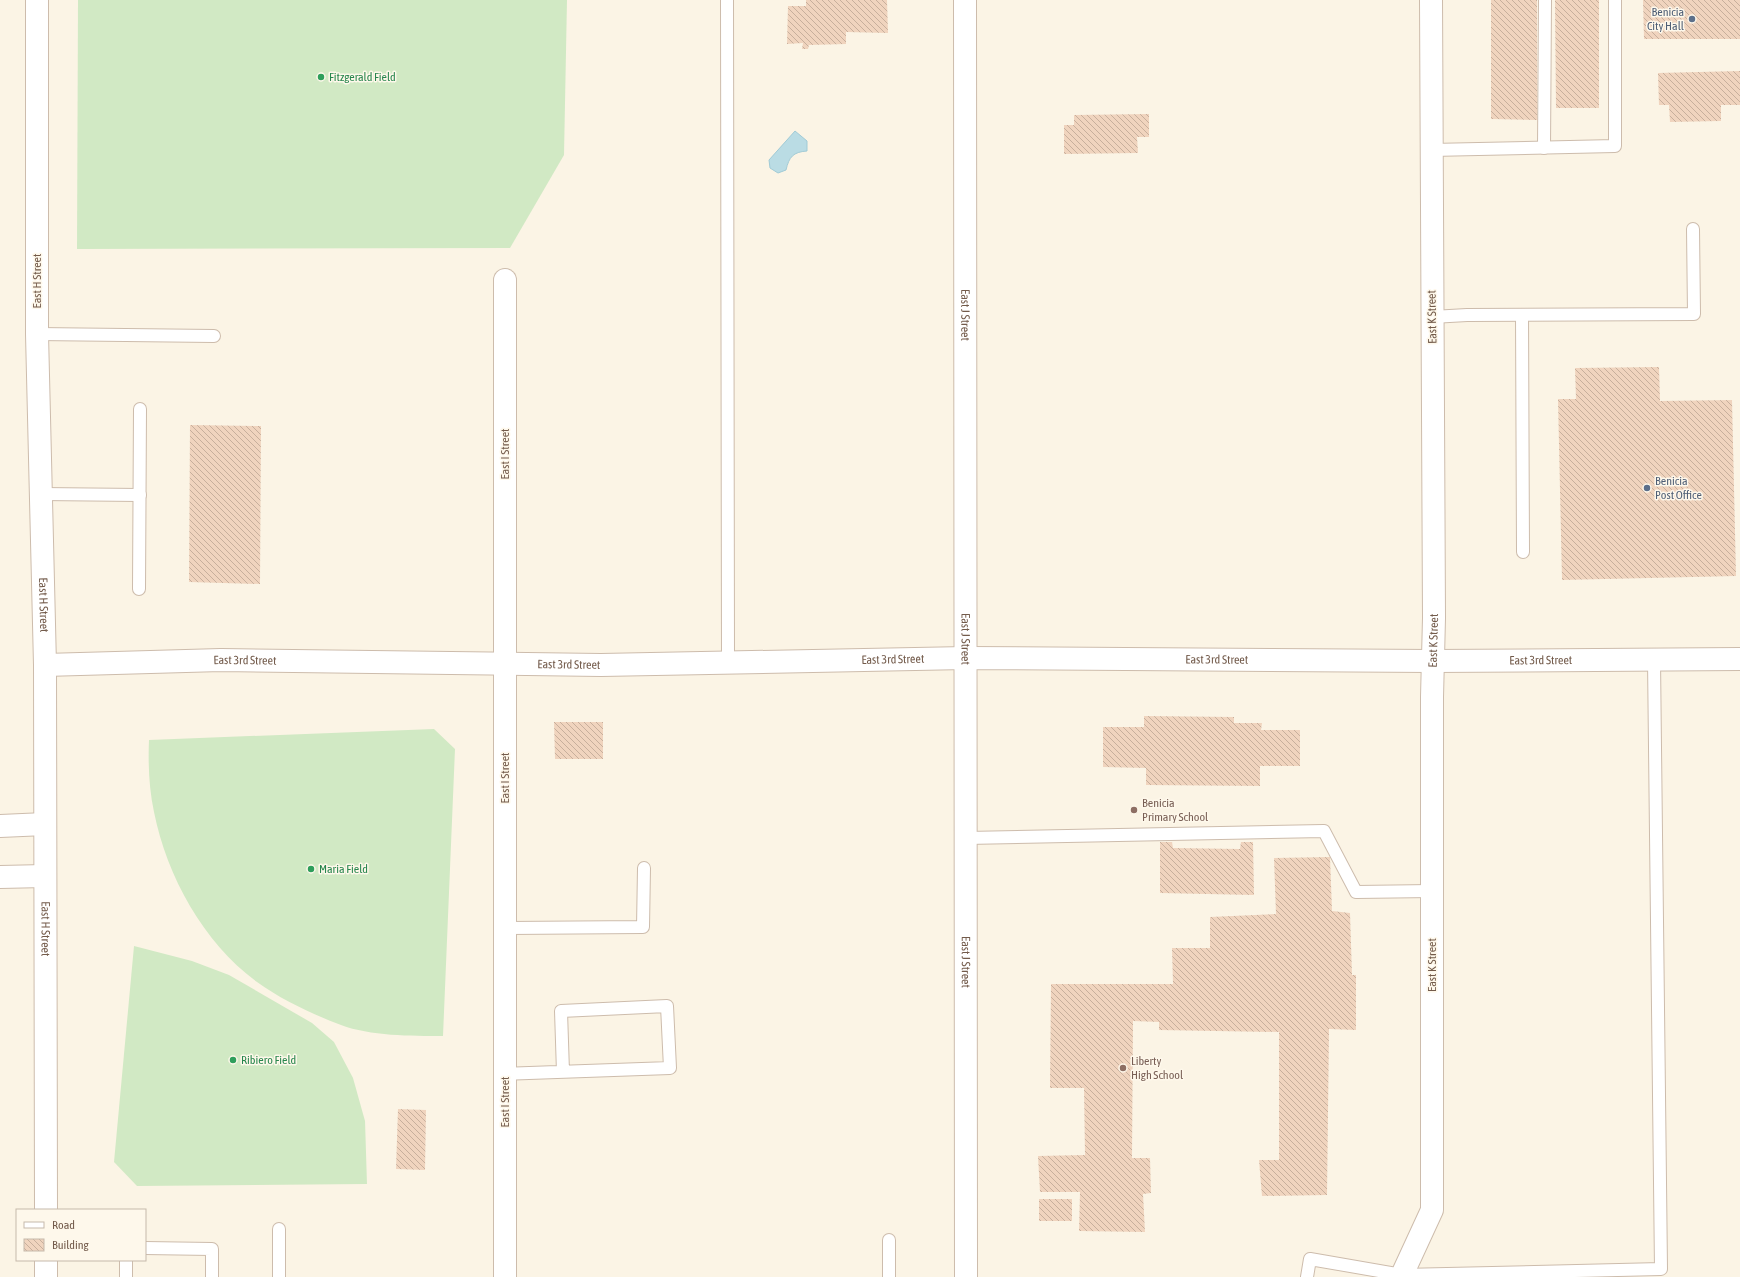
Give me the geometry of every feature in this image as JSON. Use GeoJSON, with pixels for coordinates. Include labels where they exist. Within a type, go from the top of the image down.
{"type":"FeatureCollection","features":[{"type":"Feature","properties":{"kind":"street","name":"East H Street"},"geometry":{"type":"LineString","coordinates":[[37,0],[37,334],[45,665],[46,1209]]}},
{"type":"Feature","properties":{"kind":"street","name":"East J Street"},"geometry":{"type":"LineString","coordinates":[[965,0],[966,1277]]}},
{"type":"Feature","properties":{"kind":"street","name":"East K Street"},"geometry":{"type":"LineString","coordinates":[[1402,1276],[1432,1210],[1432,661],[1434,618],[1431,0]]}},
{"type":"Feature","properties":{"kind":"street","name":"East I Street"},"geometry":{"type":"LineString","coordinates":[[505,280],[505,1277]]}},
{"type":"Feature","properties":{"kind":"street","name":"East 3rd Street"},"geometry":{"type":"LineString","coordinates":[[45,665],[221,660],[601,664],[966,658],[1432,661],[1740,659]]}},
{"type":"Feature","properties":{"kind":"street"},"geometry":{"type":"LineString","coordinates":[[0,826],[45,824]]}},
{"type":"Feature","properties":{"kind":"street"},"geometry":{"type":"LineString","coordinates":[[0,877],[45,876]]}},
{"type":"Feature","properties":{"kind":"street"},"geometry":{"type":"LineString","coordinates":[[46,1261],[46,1277]]}},
{"type":"Feature","properties":{"kind":"lane"},"geometry":{"type":"LineString","coordinates":[[727,0],[728,663]]}},
{"type":"Feature","properties":{"kind":"lane"},"geometry":{"type":"LineString","coordinates":[[1544,148],[1545,0]]}},
{"type":"Feature","properties":{"kind":"lane"},"geometry":{"type":"LineString","coordinates":[[1431,150],[1615,146],[1615,0]]}},
{"type":"Feature","properties":{"kind":"lane"},"geometry":{"type":"LineString","coordinates":[[1432,317],[1694,314],[1693,228]]}},
{"type":"Feature","properties":{"kind":"lane"},"geometry":{"type":"LineString","coordinates":[[1522,315],[1523,552]]}},
{"type":"Feature","properties":{"kind":"lane"},"geometry":{"type":"LineString","coordinates":[[37,334],[214,336]]}},
{"type":"Feature","properties":{"kind":"lane"},"geometry":{"type":"LineString","coordinates":[[139,590],[140,408]]}},
{"type":"Feature","properties":{"kind":"lane"},"geometry":{"type":"LineString","coordinates":[[41,494],[140,495]]}},
{"type":"Feature","properties":{"kind":"lane"},"geometry":{"type":"LineString","coordinates":[[1307,1277],[1310,1259],[1402,1276],[1661,1269],[1654,660]]}},
{"type":"Feature","properties":{"kind":"lane"},"geometry":{"type":"LineString","coordinates":[[966,838],[1324,831],[1356,892],[1432,892]]}},
{"type":"Feature","properties":{"kind":"lane"},"geometry":{"type":"LineString","coordinates":[[505,928],[643,927],[644,868]]}},
{"type":"Feature","properties":{"kind":"lane"},"geometry":{"type":"LineString","coordinates":[[504,1074],[563,1072],[670,1068],[667,1006],[561,1011],[563,1072]]}},
{"type":"Feature","properties":{"kind":"lane"},"geometry":{"type":"LineString","coordinates":[[279,1229],[279,1277]]}},
{"type":"Feature","properties":{"kind":"lane"},"geometry":{"type":"LineString","coordinates":[[889,1240],[889,1277]]}},
{"type":"Feature","properties":{"kind":"lane"},"geometry":{"type":"LineString","coordinates":[[146,1248],[212,1249],[212,1277]]}},
{"type":"Feature","properties":{"kind":"lane"},"geometry":{"type":"LineString","coordinates":[[126,1261],[126,1277]]}},
{"type":"Feature","properties":{"kind":"green space","name":"Fitzgerald Field"},"geometry":{"type":"Polygon","coordinates":[[[78,0],[567,0],[564,155],[510,248],[77,249],[78,0]]]}},
{"type":"Feature","properties":{"kind":"green space","name":"Maria Field"},"geometry":{"type":"Polygon","coordinates":[[[434,729],[455,749],[443,1036],[391,1035],[352,1029],[330,1021],[287,1001],[257,982],[220,948],[190,907],[168,860],[154,812],[150,785],[149,740],[434,729]]]}},
{"type":"Feature","properties":{"kind":"green space","name":"Ribiero Field"},"geometry":{"type":"Polygon","coordinates":[[[134,946],[192,961],[229,975],[312,1023],[334,1042],[353,1078],[365,1121],[367,1184],[137,1186],[114,1162],[134,946]]]}},
{"type":"Feature","properties":{"kind":"water"},"geometry":{"type":"Polygon","coordinates":[[[795,131],[807,141],[807,151],[792,156],[786,170],[778,173],[770,168],[769,160],[795,131]]]}},
{"type":"Feature","properties":{"kind":"building"},"geometry":{"type":"Polygon","coordinates":[[[806,0],[887,0],[888,33],[846,32],[846,44],[809,45],[808,49],[802,49],[803,43],[787,44],[788,6],[806,6],[806,0]]]}},
{"type":"Feature","properties":{"kind":"building"},"geometry":{"type":"Polygon","coordinates":[[[1491,0],[1537,0],[1537,120],[1491,119],[1491,0]]]}},
{"type":"Feature","properties":{"kind":"building"},"geometry":{"type":"Polygon","coordinates":[[[1555,0],[1599,0],[1599,108],[1556,108],[1555,0]]]}},
{"type":"Feature","properties":{"kind":"building","name":"Benicia City Hall"},"geometry":{"type":"Polygon","coordinates":[[[1643,0],[1740,0],[1740,39],[1644,39],[1643,0]]]}},
{"type":"Feature","properties":{"kind":"building"},"geometry":{"type":"Polygon","coordinates":[[[1740,71],[1740,105],[1721,105],[1721,121],[1670,122],[1669,105],[1659,105],[1658,73],[1740,71]]]}},
{"type":"Feature","properties":{"kind":"building"},"geometry":{"type":"Polygon","coordinates":[[[1149,114],[1149,137],[1137,137],[1138,153],[1064,154],[1064,125],[1074,125],[1074,115],[1149,114]]]}},
{"type":"Feature","properties":{"kind":"building","name":"Benicia Post Office"},"geometry":{"type":"Polygon","coordinates":[[[1659,367],[1660,401],[1732,400],[1736,576],[1562,580],[1558,399],[1576,399],[1575,368],[1659,367]]]}},
{"type":"Feature","properties":{"kind":"building"},"geometry":{"type":"Polygon","coordinates":[[[190,425],[261,426],[260,584],[189,582],[190,425]]]}},
{"type":"Feature","properties":{"kind":"building"},"geometry":{"type":"Polygon","coordinates":[[[1144,716],[1234,717],[1234,723],[1262,723],[1261,730],[1300,730],[1300,766],[1260,766],[1260,786],[1146,785],[1146,768],[1103,767],[1103,727],[1144,727],[1144,716]]]}},
{"type":"Feature","properties":{"kind":"building"},"geometry":{"type":"Polygon","coordinates":[[[554,722],[603,722],[603,759],[555,759],[554,722]]]}},
{"type":"Feature","properties":{"kind":"building"},"geometry":{"type":"Polygon","coordinates":[[[1160,842],[1172,842],[1173,848],[1240,849],[1241,842],[1253,842],[1254,895],[1160,893],[1160,842]]]}},
{"type":"Feature","properties":{"kind":"building"},"geometry":{"type":"Polygon","coordinates":[[[1330,857],[1332,911],[1350,913],[1352,975],[1356,975],[1356,1030],[1329,1029],[1327,1195],[1262,1196],[1259,1160],[1279,1160],[1279,1032],[1159,1030],[1159,1022],[1133,1021],[1132,1158],[1150,1158],[1151,1193],[1143,1194],[1145,1232],[1079,1231],[1080,1192],[1040,1192],[1038,1156],[1085,1155],[1084,1088],[1050,1088],[1051,984],[1173,984],[1172,948],[1210,948],[1210,917],[1276,914],[1274,858],[1330,857]]]}},
{"type":"Feature","properties":{"kind":"building"},"geometry":{"type":"Polygon","coordinates":[[[398,1109],[426,1110],[425,1170],[396,1169],[398,1109]]]}},
{"type":"Feature","properties":{"kind":"building"},"geometry":{"type":"Polygon","coordinates":[[[1039,1199],[1072,1199],[1072,1221],[1039,1221],[1039,1199]]]}},
{"type":"Feature","properties":{"kind":"place","name":"Benicia City Hall"},"geometry":{"type":"Point","coordinates":[1692,19]}},
{"type":"Feature","properties":{"kind":"place","name":"Fitzgerald Field"},"geometry":{"type":"Point","coordinates":[321,77]}},
{"type":"Feature","properties":{"kind":"place","name":"Benicia Post Office"},"geometry":{"type":"Point","coordinates":[1647,488]}},
{"type":"Feature","properties":{"kind":"place","name":"Benicia Primary School"},"geometry":{"type":"Point","coordinates":[1134,810]}},
{"type":"Feature","properties":{"kind":"place","name":"Maria Field"},"geometry":{"type":"Point","coordinates":[311,869]}},
{"type":"Feature","properties":{"kind":"place","name":"Ribiero Field"},"geometry":{"type":"Point","coordinates":[233,1060]}},
{"type":"Feature","properties":{"kind":"place","name":"Liberty High School"},"geometry":{"type":"Point","coordinates":[1123,1068]}}]}
